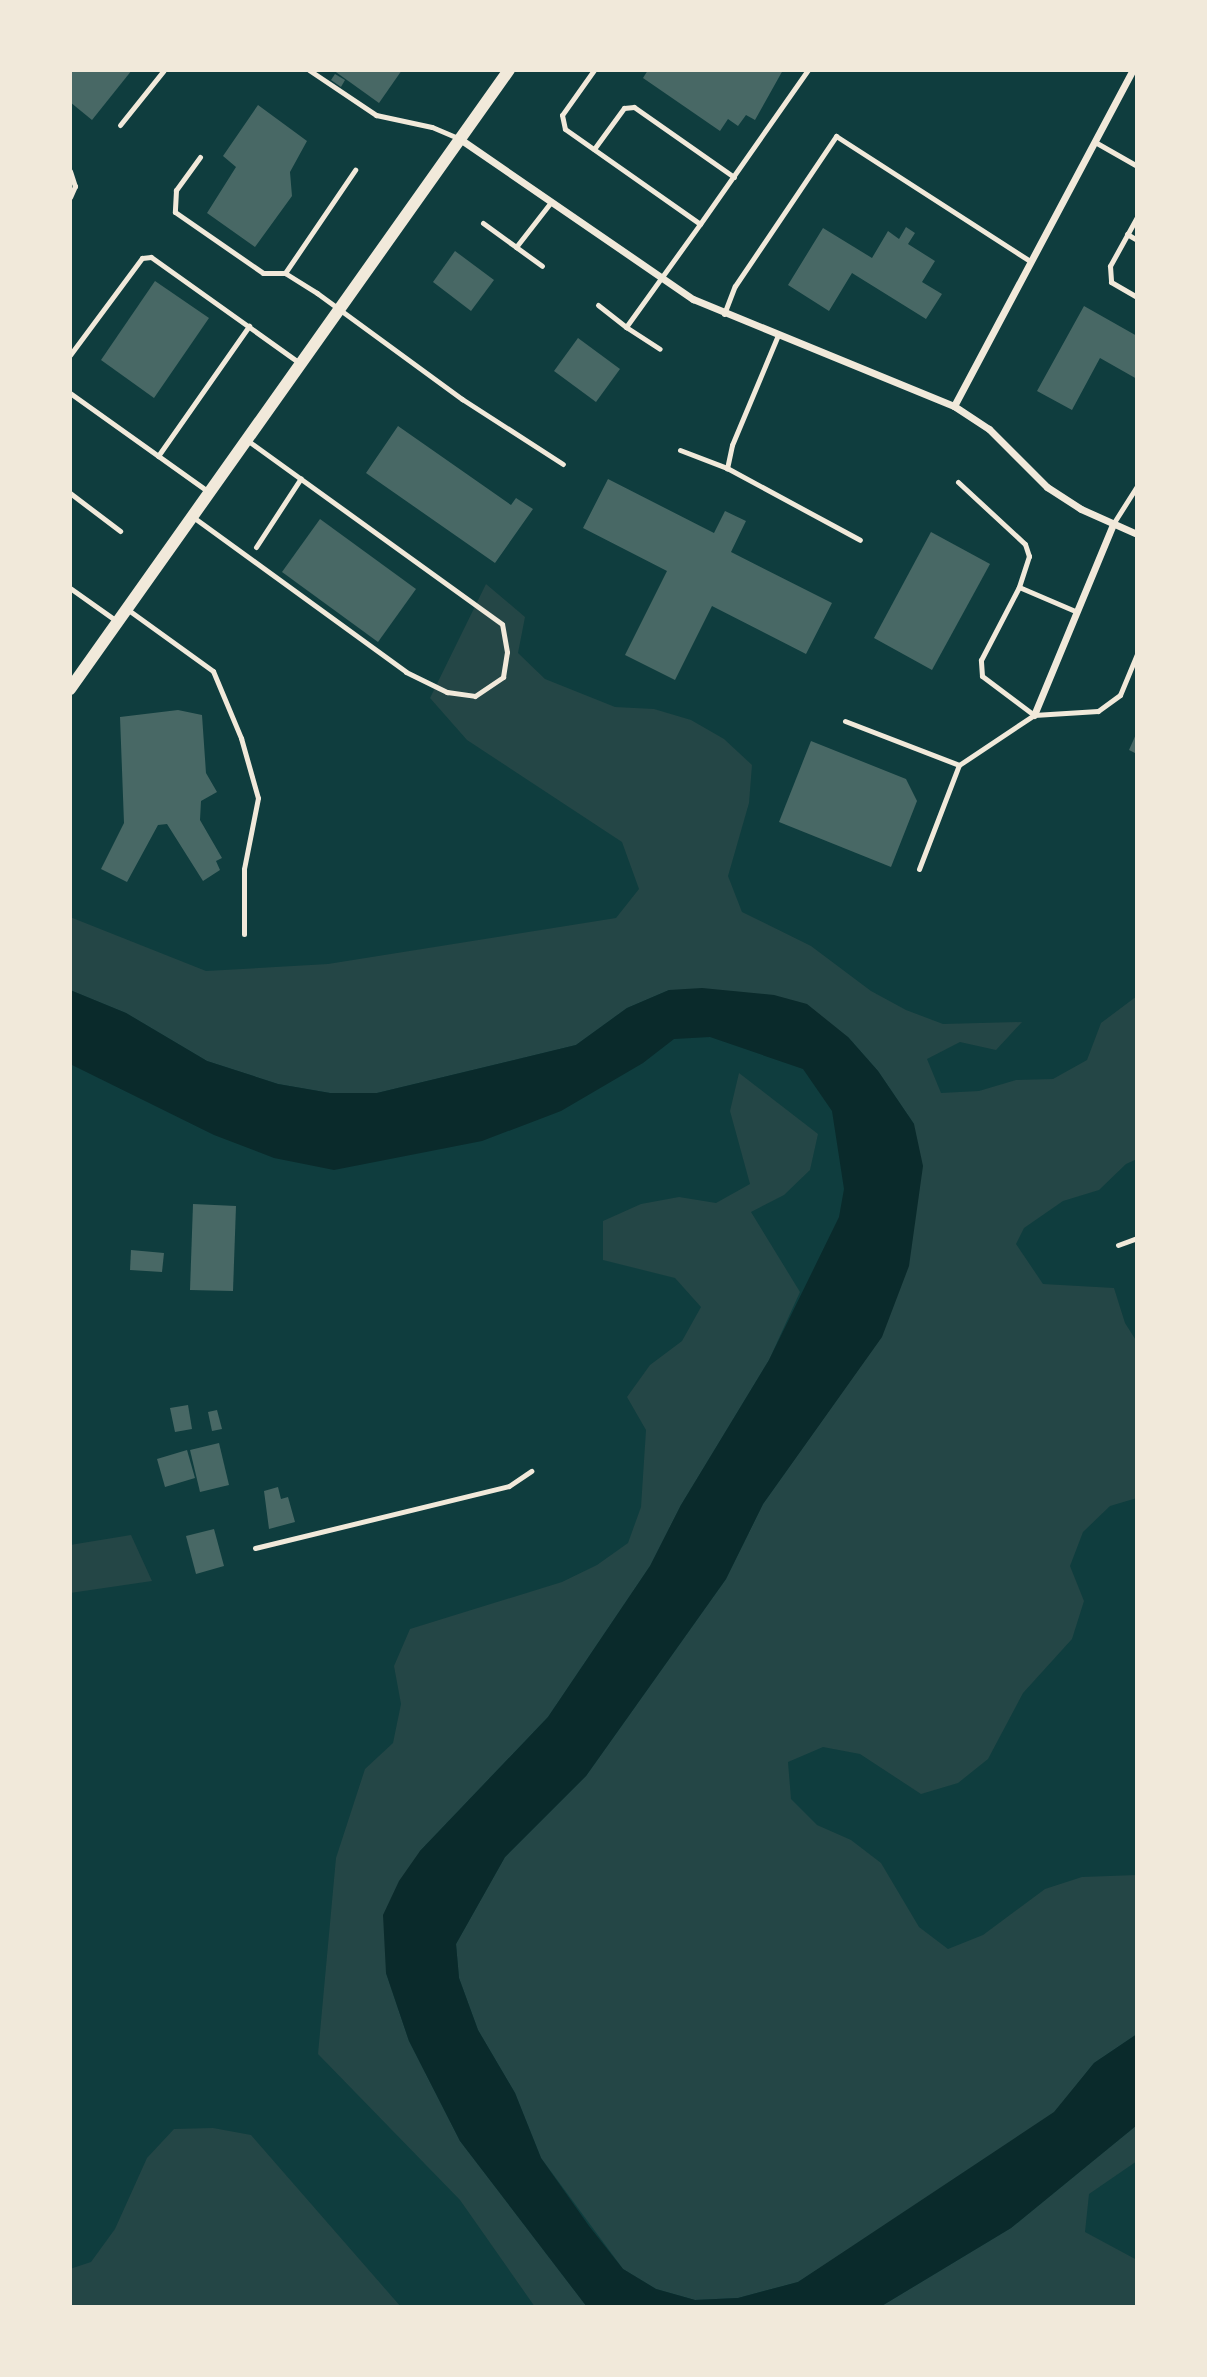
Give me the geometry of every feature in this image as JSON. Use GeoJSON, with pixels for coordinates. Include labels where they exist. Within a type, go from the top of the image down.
{"type":"FeatureCollection","features":[{"type":"Feature","properties":{"kind":"street"},"geometry":{"type":"LineString","coordinates":[[70,689],[509,70]]}},
{"type":"Feature","properties":{"kind":"street"},"geometry":{"type":"LineString","coordinates":[[954,406],[1133,70]]}},
{"type":"Feature","properties":{"kind":"street"},"geometry":{"type":"LineString","coordinates":[[460,139],[660,279],[724,313],[954,406],[989,429],[1047,486],[1113,524],[1137,534]]}},
{"type":"Feature","properties":{"kind":"street"},"geometry":{"type":"LineString","coordinates":[[1034,715],[1113,524]]}},
{"type":"Feature","properties":{"kind":"lane"},"geometry":{"type":"LineString","coordinates":[[120,125],[164,70]]}},
{"type":"Feature","properties":{"kind":"lane"},"geometry":{"type":"LineString","coordinates":[[309,70],[376,115],[432,127],[460,139]]}},
{"type":"Feature","properties":{"kind":"lane"},"geometry":{"type":"LineString","coordinates":[[594,70],[562,115],[565,129],[701,225]]}},
{"type":"Feature","properties":{"kind":"lane"},"geometry":{"type":"LineString","coordinates":[[626,327],[701,225],[808,70]]}},
{"type":"Feature","properties":{"kind":"lane"},"geometry":{"type":"LineString","coordinates":[[594,149],[624,108],[634,107],[734,177]]}},
{"type":"Feature","properties":{"kind":"lane"},"geometry":{"type":"LineString","coordinates":[[724,313],[735,286],[835,136],[1030,261]]}},
{"type":"Feature","properties":{"kind":"lane"},"geometry":{"type":"LineString","coordinates":[[1095,142],[1137,166]]}},
{"type":"Feature","properties":{"kind":"lane"},"geometry":{"type":"LineString","coordinates":[[200,157],[176,190],[175,212],[263,273],[285,273],[563,464]]}},
{"type":"Feature","properties":{"kind":"lane"},"geometry":{"type":"LineString","coordinates":[[285,273],[355,170]]}},
{"type":"Feature","properties":{"kind":"lane"},"geometry":{"type":"LineString","coordinates":[[70,171],[75,186],[70,198]]}},
{"type":"Feature","properties":{"kind":"lane"},"geometry":{"type":"LineString","coordinates":[[516,247],[551,202]]}},
{"type":"Feature","properties":{"kind":"lane"},"geometry":{"type":"LineString","coordinates":[[1137,217],[1110,266],[1111,282],[1137,297]]}},
{"type":"Feature","properties":{"kind":"lane"},"geometry":{"type":"LineString","coordinates":[[483,223],[542,266]]}},
{"type":"Feature","properties":{"kind":"lane"},"geometry":{"type":"LineString","coordinates":[[1127,234],[1137,240]]}},
{"type":"Feature","properties":{"kind":"lane"},"geometry":{"type":"LineString","coordinates":[[70,355],[142,258],[159,260],[301,364]]}},
{"type":"Feature","properties":{"kind":"lane"},"geometry":{"type":"LineString","coordinates":[[598,305],[660,349]]}},
{"type":"Feature","properties":{"kind":"lane"},"geometry":{"type":"LineString","coordinates":[[158,456],[249,326]]}},
{"type":"Feature","properties":{"kind":"lane"},"geometry":{"type":"LineString","coordinates":[[727,468],[732,444],[778,335]]}},
{"type":"Feature","properties":{"kind":"lane"},"geometry":{"type":"LineString","coordinates":[[70,393],[210,493]]}},
{"type":"Feature","properties":{"kind":"lane"},"geometry":{"type":"LineString","coordinates":[[193,517],[406,672],[447,692],[475,696],[503,677],[507,652],[502,625],[247,440]]}},
{"type":"Feature","properties":{"kind":"lane"},"geometry":{"type":"LineString","coordinates":[[680,450],[727,468],[860,540]]}},
{"type":"Feature","properties":{"kind":"lane"},"geometry":{"type":"LineString","coordinates":[[256,547],[301,478]]}},
{"type":"Feature","properties":{"kind":"lane"},"geometry":{"type":"LineString","coordinates":[[958,482],[1025,544],[1029,556],[1019,587],[979,668],[982,676],[1034,715]]}},
{"type":"Feature","properties":{"kind":"lane"},"geometry":{"type":"LineString","coordinates":[[1113,524],[1137,486]]}},
{"type":"Feature","properties":{"kind":"lane"},"geometry":{"type":"LineString","coordinates":[[70,494],[120,531]]}},
{"type":"Feature","properties":{"kind":"lane"},"geometry":{"type":"LineString","coordinates":[[1019,587],[1075,611]]}},
{"type":"Feature","properties":{"kind":"lane"},"geometry":{"type":"LineString","coordinates":[[70,589],[118,622]]}},
{"type":"Feature","properties":{"kind":"lane"},"geometry":{"type":"LineString","coordinates":[[127,609],[213,671],[241,738],[258,798],[244,869],[244,934]]}},
{"type":"Feature","properties":{"kind":"lane"},"geometry":{"type":"LineString","coordinates":[[919,869],[959,765],[1034,715],[1098,711],[1120,695],[1137,654]]}},
{"type":"Feature","properties":{"kind":"lane"},"geometry":{"type":"LineString","coordinates":[[845,721],[959,765]]}},
{"type":"Feature","properties":{"kind":"lane"},"geometry":{"type":"LineString","coordinates":[[1118,1245],[1137,1238]]}},
{"type":"Feature","properties":{"kind":"lane"},"geometry":{"type":"LineString","coordinates":[[255,1548],[509,1486],[531,1471]]}},
{"type":"Feature","properties":{"kind":"shaded area"},"geometry":{"type":"Polygon","coordinates":[[[486,584],[525,617],[518,653],[545,679],[615,707],[654,709],[691,720],[724,739],[752,765],[749,803],[728,876],[742,912],[811,946],[871,991],[906,1010],[943,1024],[1022,1022],[996,1050],[960,1042],[927,1059],[941,1093],[979,1091],[1016,1080],[1053,1079],[1087,1060],[1101,1023],[1137,996],[1137,1159],[1126,1164],[1099,1190],[1063,1201],[1024,1228],[1016,1244],[1043,1284],[1114,1288],[1125,1323],[1137,1342],[1137,1498],[1110,1506],[1083,1532],[1070,1566],[1084,1601],[1072,1639],[1023,1693],[988,1759],[958,1783],[921,1794],[860,1754],[823,1747],[788,1762],[791,1799],[817,1825],[851,1840],[881,1863],[919,1927],[948,1949],[983,1935],[1045,1889],[1082,1877],[1137,1875],[1137,2034],[1094,2063],[1055,2112],[931,2197],[798,2282],[738,2298],[695,2300],[656,2289],[623,2269],[541,2158],[515,2093],[478,2030],[459,1978],[456,1944],[505,1857],[586,1776],[726,1579],[763,1504],[882,1336],[914,1124],[878,1071],[848,1037],[669,990],[627,1008],[576,1045],[377,1093],[330,1093],[278,1084],[207,1061],[126,1013],[70,990],[70,917],[206,971],[328,964],[616,918],[639,889],[622,842],[467,740],[430,698],[486,584]]]}},
{"type":"Feature","properties":{"kind":"shaded area"},"geometry":{"type":"Polygon","coordinates":[[[702,988],[774,995],[807,1004],[848,1037],[878,1071],[914,1124],[923,1166],[909,1266],[882,1337],[763,1504],[726,1579],[586,1776],[505,1857],[456,1944],[459,1978],[478,2030],[515,2093],[541,2158],[589,2226],[623,2269],[656,2289],[695,2300],[738,2298],[798,2282],[1054,2112],[1094,2063],[1137,2034],[1137,2125],[1011,2228],[880,2307],[587,2307],[460,2141],[409,2041],[386,1973],[383,1915],[399,1881],[420,1851],[548,1717],[650,1566],[681,1505],[769,1360],[839,1217],[844,1189],[832,1111],[803,1069],[710,1037],[674,1039],[643,1063],[561,1111],[482,1141],[334,1170],[274,1158],[214,1135],[70,1064],[70,990],[126,1013],[207,1061],[278,1084],[330,1093],[377,1093],[576,1045],[627,1008],[669,990],[702,988]]]}},
{"type":"Feature","properties":{"kind":"shaded area"},"geometry":{"type":"Polygon","coordinates":[[[739,1073],[818,1134],[810,1170],[784,1195],[751,1212],[800,1292],[769,1360],[681,1505],[650,1566],[548,1717],[420,1851],[386,1973],[409,2041],[460,2141],[587,2307],[535,2307],[460,2200],[318,2054],[336,1858],[365,1769],[393,1743],[401,1704],[394,1666],[410,1629],[562,1582],[597,1565],[628,1543],[641,1507],[646,1430],[627,1397],[650,1365],[682,1341],[701,1307],[675,1278],[603,1260],[603,1221],[641,1204],[679,1197],[716,1203],[750,1184],[730,1111],[739,1073]]]}},
{"type":"Feature","properties":{"kind":"shaded area"},"geometry":{"type":"Polygon","coordinates":[[[131,1535],[152,1581],[70,1593],[70,1545],[131,1535]]]}},
{"type":"Feature","properties":{"kind":"shaded area"},"geometry":{"type":"Polygon","coordinates":[[[1137,2125],[1137,2161],[1089,2194],[1085,2232],[1137,2260],[1137,2307],[880,2307],[1011,2228],[1137,2125]]]}},
{"type":"Feature","properties":{"kind":"shaded area"},"geometry":{"type":"Polygon","coordinates":[[[213,2128],[251,2135],[401,2307],[70,2307],[70,2269],[91,2262],[115,2229],[147,2158],[174,2129],[213,2128]]]}},
{"type":"Feature","properties":{"kind":"building"},"geometry":{"type":"Polygon","coordinates":[[[70,70],[132,70],[92,120],[70,102],[70,70]]]}},
{"type":"Feature","properties":{"kind":"building"},"geometry":{"type":"Polygon","coordinates":[[[333,70],[402,70],[379,103],[333,70]]]}},
{"type":"Feature","properties":{"kind":"building"},"geometry":{"type":"Polygon","coordinates":[[[648,70],[783,70],[755,120],[746,115],[738,126],[728,119],[720,131],[643,78],[648,70]]]}},
{"type":"Feature","properties":{"kind":"building"},"geometry":{"type":"Polygon","coordinates":[[[335,74],[345,80],[341,87],[331,80],[335,74]]]}},
{"type":"Feature","properties":{"kind":"building"},"geometry":{"type":"Polygon","coordinates":[[[258,105],[307,141],[290,172],[292,196],[255,247],[207,213],[236,167],[223,156],[258,105]]]}},
{"type":"Feature","properties":{"kind":"building"},"geometry":{"type":"Polygon","coordinates":[[[906,227],[915,233],[908,244],[935,261],[922,282],[942,294],[926,319],[852,273],[829,311],[788,285],[823,228],[872,258],[888,231],[899,239],[906,227]]]}},
{"type":"Feature","properties":{"kind":"building"},"geometry":{"type":"Polygon","coordinates":[[[455,251],[494,280],[471,311],[433,282],[455,251]]]}},
{"type":"Feature","properties":{"kind":"building"},"geometry":{"type":"Polygon","coordinates":[[[155,281],[209,318],[154,398],[101,360],[155,281]]]}},
{"type":"Feature","properties":{"kind":"building"},"geometry":{"type":"Polygon","coordinates":[[[1084,306],[1137,336],[1137,379],[1100,358],[1072,410],[1037,391],[1084,306]]]}},
{"type":"Feature","properties":{"kind":"building"},"geometry":{"type":"Polygon","coordinates":[[[578,338],[620,369],[596,402],[554,371],[578,338]]]}},
{"type":"Feature","properties":{"kind":"building"},"geometry":{"type":"Polygon","coordinates":[[[398,426],[511,505],[516,498],[533,509],[495,563],[366,473],[398,426]]]}},
{"type":"Feature","properties":{"kind":"building"},"geometry":{"type":"Polygon","coordinates":[[[608,479],[714,533],[725,511],[746,521],[731,552],[832,603],[806,654],[712,606],[675,680],[625,655],[667,571],[583,528],[608,479]]]}},
{"type":"Feature","properties":{"kind":"building"},"geometry":{"type":"Polygon","coordinates":[[[320,519],[416,589],[378,642],[282,572],[320,519]]]}},
{"type":"Feature","properties":{"kind":"building"},"geometry":{"type":"Polygon","coordinates":[[[931,532],[990,564],[932,670],[874,638],[931,532]]]}},
{"type":"Feature","properties":{"kind":"building"},"geometry":{"type":"Polygon","coordinates":[[[178,710],[202,715],[206,773],[217,792],[201,801],[200,820],[222,858],[216,861],[220,870],[203,881],[167,824],[158,825],[127,882],[101,869],[124,823],[120,717],[178,710]]]}},
{"type":"Feature","properties":{"kind":"building"},"geometry":{"type":"Polygon","coordinates":[[[1137,732],[1137,754],[1129,750],[1137,732]]]}},
{"type":"Feature","properties":{"kind":"building"},"geometry":{"type":"Polygon","coordinates":[[[811,741],[906,779],[917,801],[891,867],[779,822],[811,741]]]}},
{"type":"Feature","properties":{"kind":"building"},"geometry":{"type":"Polygon","coordinates":[[[193,1204],[236,1206],[233,1291],[190,1290],[193,1204]]]}},
{"type":"Feature","properties":{"kind":"building"},"geometry":{"type":"Polygon","coordinates":[[[131,1250],[164,1253],[162,1272],[130,1270],[131,1250]]]}},
{"type":"Feature","properties":{"kind":"building"},"geometry":{"type":"Polygon","coordinates":[[[188,1405],[192,1429],[175,1432],[170,1408],[188,1405]]]}},
{"type":"Feature","properties":{"kind":"building"},"geometry":{"type":"Polygon","coordinates":[[[217,1410],[222,1429],[212,1431],[208,1412],[217,1410]]]}},
{"type":"Feature","properties":{"kind":"building"},"geometry":{"type":"Polygon","coordinates":[[[219,1443],[229,1485],[200,1492],[190,1450],[219,1443]]]}},
{"type":"Feature","properties":{"kind":"building"},"geometry":{"type":"Polygon","coordinates":[[[187,1450],[195,1478],[165,1487],[157,1459],[187,1450]]]}},
{"type":"Feature","properties":{"kind":"building"},"geometry":{"type":"Polygon","coordinates":[[[278,1487],[281,1499],[288,1497],[295,1522],[269,1529],[264,1491],[278,1487]]]}},
{"type":"Feature","properties":{"kind":"building"},"geometry":{"type":"Polygon","coordinates":[[[214,1529],[224,1566],[196,1574],[186,1536],[214,1529]]]}}]}
